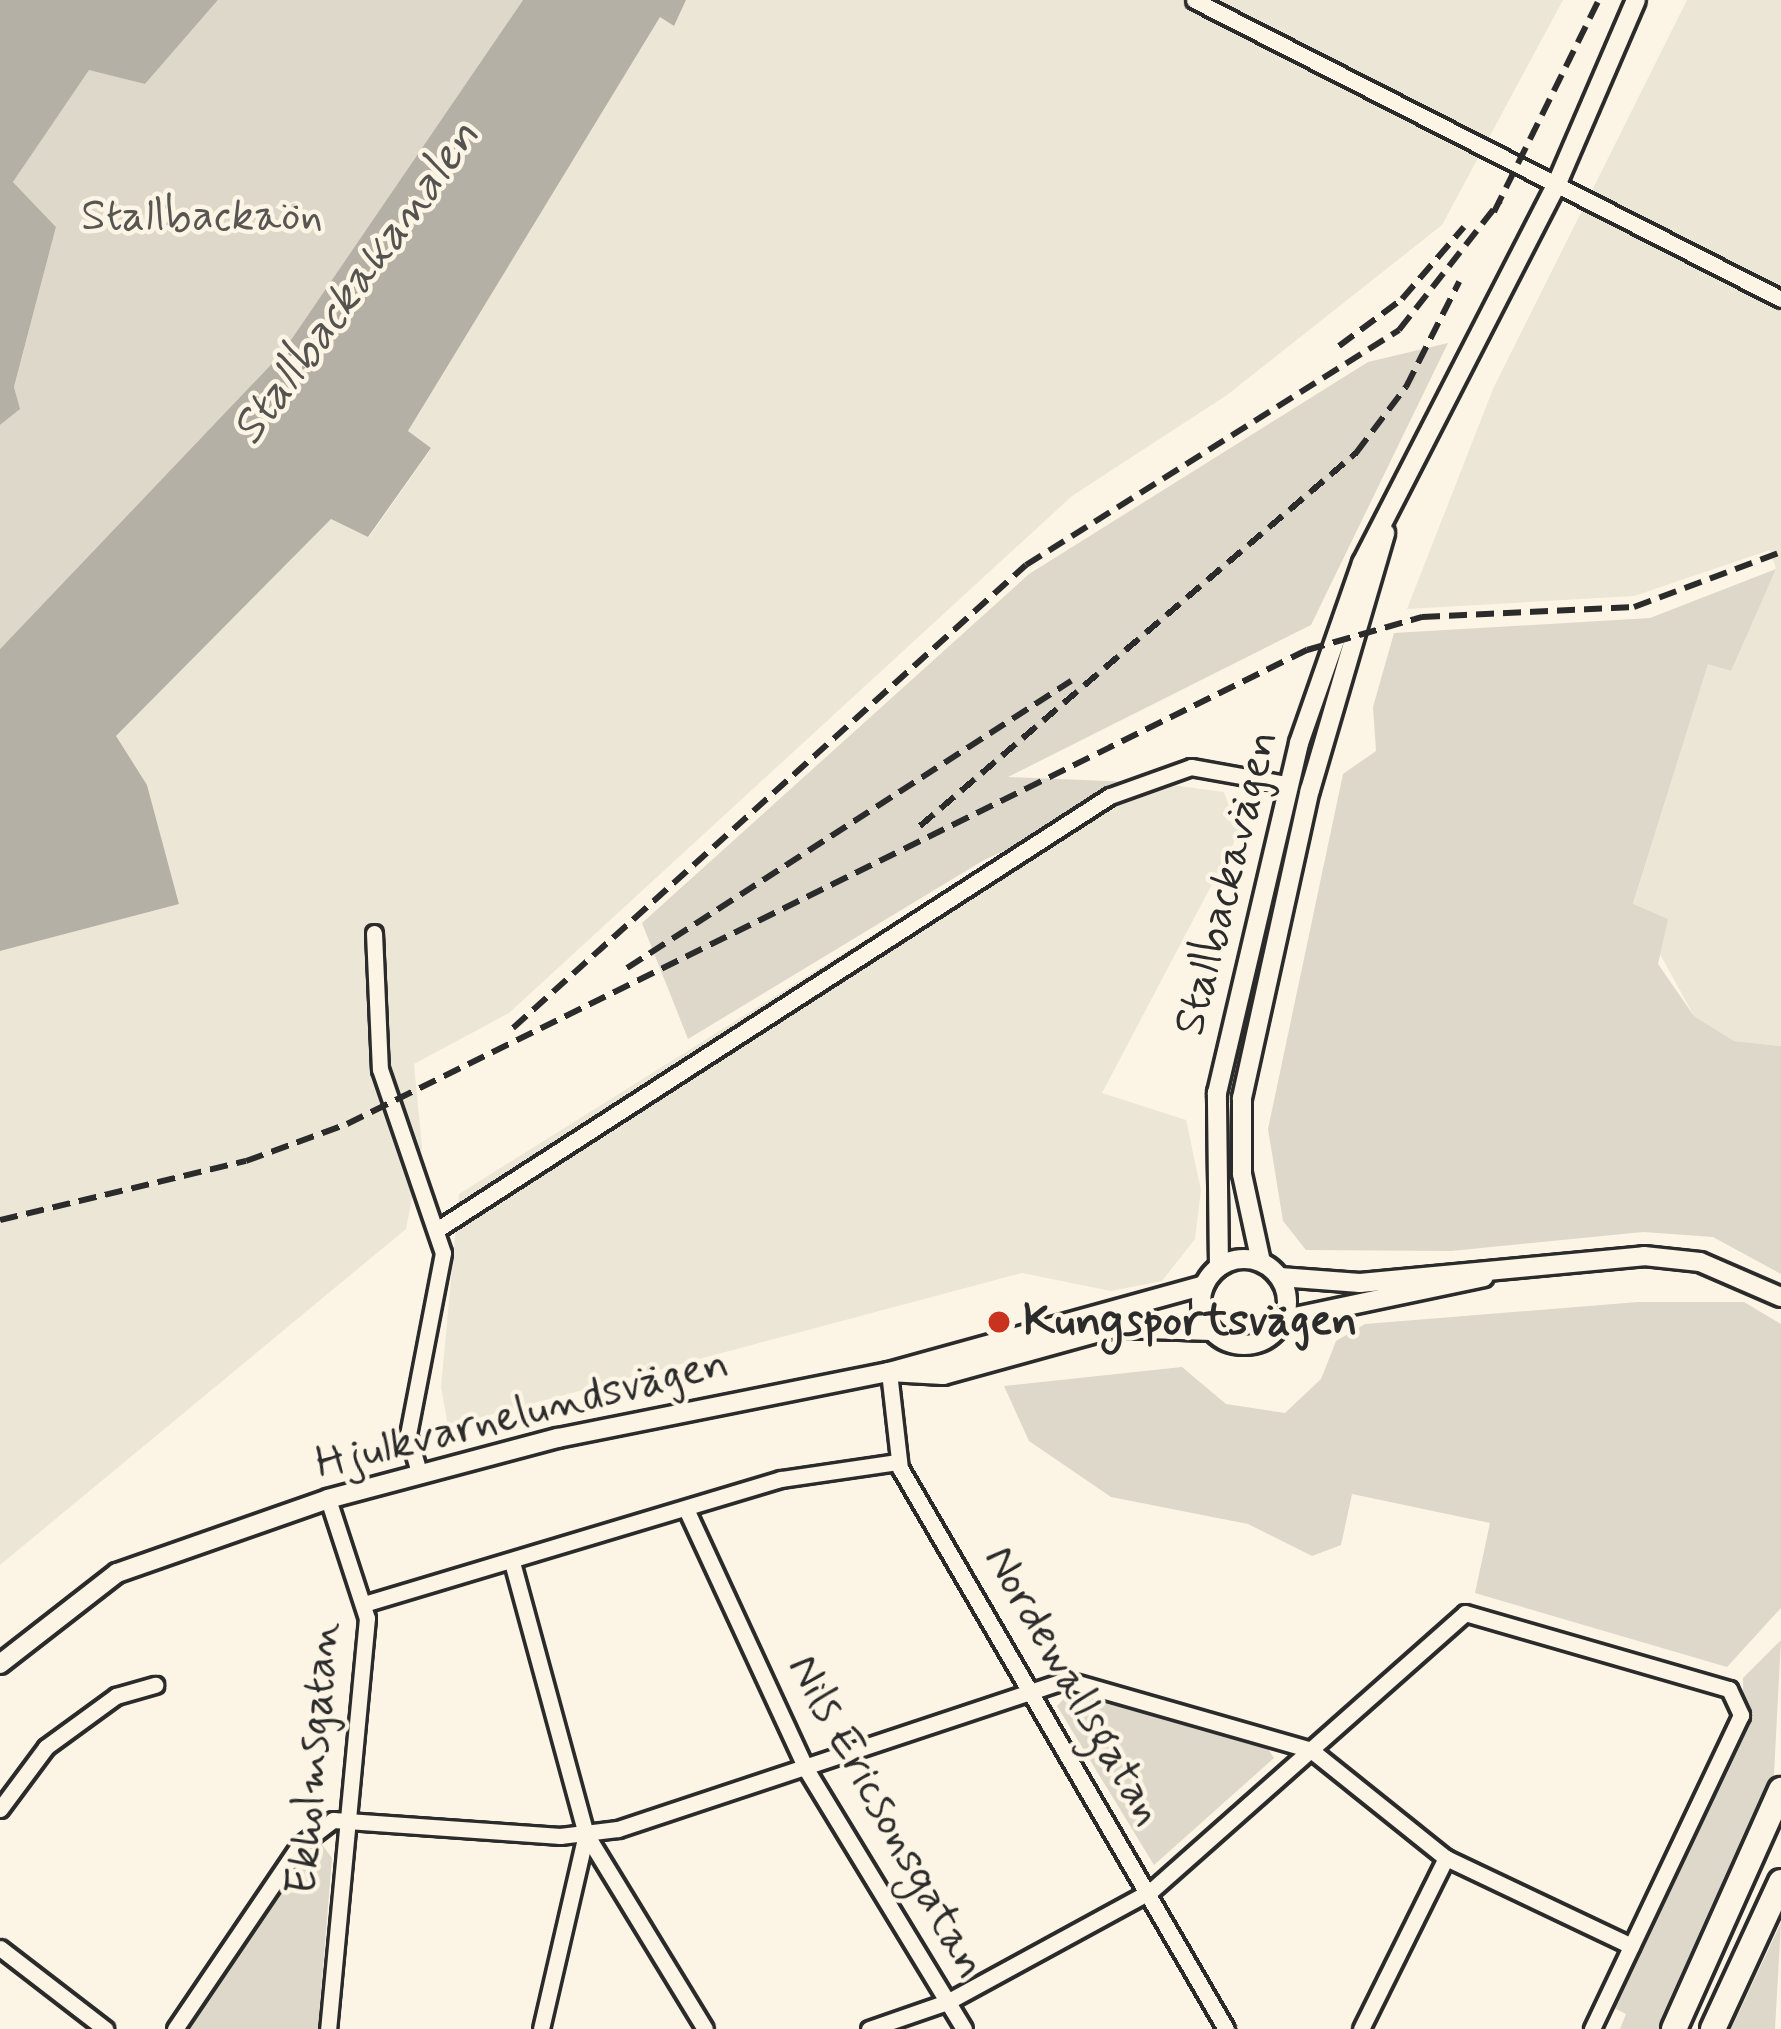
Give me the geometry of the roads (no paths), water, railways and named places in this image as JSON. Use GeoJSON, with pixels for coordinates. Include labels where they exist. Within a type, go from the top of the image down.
{"type":"FeatureCollection","features":[{"type":"Feature","properties":{"kind":"highway"},"geometry":{"type":"LineString","coordinates":[[1674,2029],[1781,1790]]}},
{"type":"Feature","properties":{"kind":"highway"},"geometry":{"type":"LineString","coordinates":[[1713,2029],[1781,1882]]}},
{"type":"Feature","properties":{"kind":"street"},"geometry":{"type":"LineString","coordinates":[[1194,0],[1558,181],[1781,299]]}},
{"type":"Feature","properties":{"kind":"street","name":"Stallbackavägen"},"geometry":{"type":"LineString","coordinates":[[1261,1262],[1242,1174],[1242,1098],[1310,790],[1385,533],[1558,181],[1636,0]]}},
{"type":"Feature","properties":{"kind":"street","name":"Stallbackavägen"},"geometry":{"type":"LineString","coordinates":[[1219,1267],[1217,1093],[1286,784],[1362,563],[1385,533]]}},
{"type":"Feature","properties":{"kind":"street"},"geometry":{"type":"LineString","coordinates":[[438,1228],[1111,796],[1191,767],[1286,784]]}},
{"type":"Feature","properties":{"kind":"street"},"geometry":{"type":"LineString","coordinates":[[374,934],[380,1069],[438,1228],[442,1290],[408,1434],[418,1470]]}},
{"type":"Feature","properties":{"kind":"street"},"geometry":{"type":"LineString","coordinates":[[1488,1275],[1280,1277],[1261,1262],[1219,1267],[1204,1285],[1211,1331],[1250,1346],[1285,1318],[1488,1275],[1644,1256],[1700,1262],[1781,1297]]}},
{"type":"Feature","properties":{"kind":"street"},"geometry":{"type":"LineString","coordinates":[[1280,1277],[1285,1318]]}},
{"type":"Feature","properties":{"kind":"street","name":"Hjulkvarnelundsvägen"},"geometry":{"type":"LineString","coordinates":[[0,1664],[117,1573],[328,1498],[418,1470],[889,1372],[1204,1285]]}},
{"type":"Feature","properties":{"kind":"street","name":"Hjulkvarnelundsvägen"},"geometry":{"type":"LineString","coordinates":[[889,1372],[943,1375],[1114,1328],[1211,1331]]}},
{"type":"Feature","properties":{"kind":"street","name":"Nordewallsgatan"},"geometry":{"type":"LineString","coordinates":[[889,1372],[897,1462],[1035,1690],[1226,2029]]}},
{"type":"Feature","properties":{"kind":"street"},"geometry":{"type":"LineString","coordinates":[[364,1604],[781,1479],[897,1462]]}},
{"type":"Feature","properties":{"kind":"street","name":"Ekholmsgatan"},"geometry":{"type":"LineString","coordinates":[[328,1498],[364,1604],[328,2029]]}},
{"type":"Feature","properties":{"kind":"street","name":"Nils Ericsonsgatan"},"geometry":{"type":"LineString","coordinates":[[686,1509],[806,1769],[964,2029]]}},
{"type":"Feature","properties":{"kind":"street"},"geometry":{"type":"LineString","coordinates":[[512,1562],[586,1834],[705,2029]]}},
{"type":"Feature","properties":{"kind":"street"},"geometry":{"type":"LineString","coordinates":[[869,2029],[947,2002],[1151,1891],[1466,1613],[1729,1689],[1741,1715],[1592,2029]]}},
{"type":"Feature","properties":{"kind":"street"},"geometry":{"type":"LineString","coordinates":[[175,2029],[299,1846],[317,1827],[347,1820],[586,1834],[806,1769],[1035,1690],[1085,1683],[1311,1750],[1446,1858],[1631,1946]]}},
{"type":"Feature","properties":{"kind":"street"},"geometry":{"type":"LineString","coordinates":[[0,1809],[46,1748],[116,1696],[155,1685]]}},
{"type":"Feature","properties":{"kind":"street"},"geometry":{"type":"LineString","coordinates":[[541,2029],[586,1834]]}},
{"type":"Feature","properties":{"kind":"street"},"geometry":{"type":"LineString","coordinates":[[1361,2029],[1446,1858]]}},
{"type":"Feature","properties":{"kind":"street"},"geometry":{"type":"LineString","coordinates":[[0,1948],[105,2029]]}},
{"type":"Feature","properties":{"kind":"water"},"geometry":{"type":"Polygon","coordinates":[[[0,0],[218,0],[145,84],[89,70],[13,182],[56,227],[14,387],[20,409],[0,425],[0,0]]]}},
{"type":"Feature","properties":{"kind":"water","name":"Stallbackakanalen"},"geometry":{"type":"Polygon","coordinates":[[[523,0],[686,0],[674,26],[660,17],[408,431],[431,448],[368,537],[331,519],[116,736],[147,785],[179,904],[0,951],[0,649],[282,353],[523,0]]]}},
{"type":"Feature","properties":{"kind":"railway"},"geometry":{"type":"LineString","coordinates":[[1494,212],[1599,0]]}},
{"type":"Feature","properties":{"kind":"railway"},"geometry":{"type":"LineString","coordinates":[[513,1028],[1026,565],[1399,330],[1500,201]]}},
{"type":"Feature","properties":{"kind":"railway"},"geometry":{"type":"LineString","coordinates":[[1339,346],[1402,299],[1464,227]]}},
{"type":"Feature","properties":{"kind":"railway"},"geometry":{"type":"LineString","coordinates":[[920,826],[1356,453],[1406,387],[1459,282]]}},
{"type":"Feature","properties":{"kind":"railway"},"geometry":{"type":"LineString","coordinates":[[0,1220],[246,1161],[347,1124],[1307,650],[1422,617],[1634,607],[1781,552]]}},
{"type":"Feature","properties":{"kind":"railway"},"geometry":{"type":"LineString","coordinates":[[627,968],[1071,681]]}},
{"type":"Feature","properties":{"kind":"place","name":"Kungsportsvägen"},"geometry":{"type":"Point","coordinates":[999,1322]}},
{"type":"Feature","properties":{"kind":"park label","name":"Stallbackaön"},"geometry":{"type":"Point","coordinates":[202,217]}}]}
